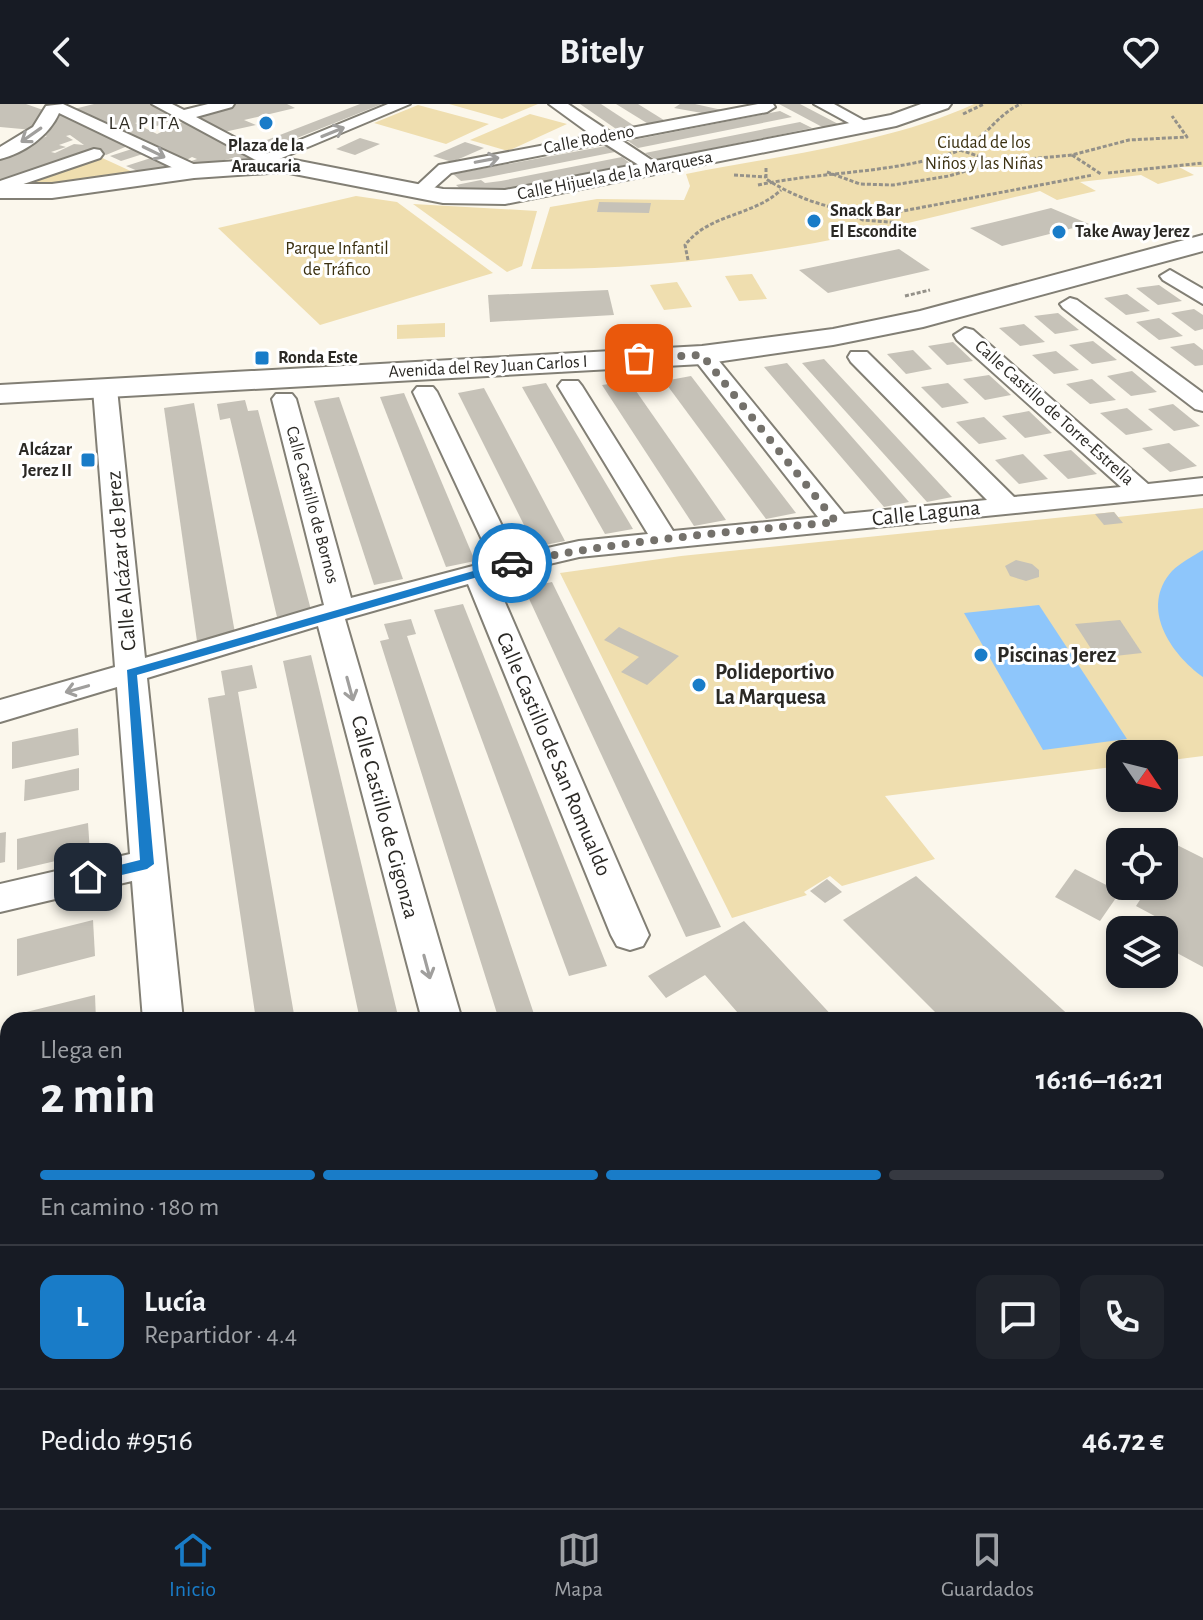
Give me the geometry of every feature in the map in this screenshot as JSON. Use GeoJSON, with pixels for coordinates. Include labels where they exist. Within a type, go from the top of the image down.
{"type":"FeatureCollection","features":[{"type":"Feature","properties":{"kind":"main road","name":"Calle Hijuela de la Marquesa"},"geometry":{"type":"LineString","coordinates":[[0,189],[52,191],[265,163],[310,168],[419,192],[472,198],[505,197],[948,110]]}},
{"type":"Feature","properties":{"kind":"main road","name":"Avenida del Rey Juan Carlos I"},"geometry":{"type":"LineString","coordinates":[[4,394],[732,339],[844,323],[928,305],[1203,234]]}},
{"type":"Feature","properties":{"kind":"main road","name":"Avenida del Rey Juan Carlos I"},"geometry":{"type":"LineString","coordinates":[[4,394],[702,355],[833,337],[923,319],[1203,243]]}},
{"type":"Feature","properties":{"kind":"street"},"geometry":{"type":"LineString","coordinates":[[53,107],[83,104]]}},
{"type":"Feature","properties":{"kind":"street"},"geometry":{"type":"LineString","coordinates":[[160,104],[265,163],[402,104]]}},
{"type":"Feature","properties":{"kind":"street"},"geometry":{"type":"LineString","coordinates":[[184,115],[226,104]]}},
{"type":"Feature","properties":{"kind":"street"},"geometry":{"type":"LineString","coordinates":[[557,104],[653,169]]}},
{"type":"Feature","properties":{"kind":"street"},"geometry":{"type":"LineString","coordinates":[[822,104],[866,126]]}},
{"type":"Feature","properties":{"kind":"street"},"geometry":{"type":"LineString","coordinates":[[0,154],[41,129],[50,119],[53,107]]}},
{"type":"Feature","properties":{"kind":"street"},"geometry":{"type":"LineString","coordinates":[[53,107],[194,171]]}},
{"type":"Feature","properties":{"kind":"street","name":"Calle Rodeno"},"geometry":{"type":"LineString","coordinates":[[419,192],[445,169],[767,107]]}},
{"type":"Feature","properties":{"kind":"street"},"geometry":{"type":"LineString","coordinates":[[669,110],[689,122]]}},
{"type":"Feature","properties":{"kind":"street"},"geometry":{"type":"LineString","coordinates":[[0,189],[94,154]]}},
{"type":"Feature","properties":{"kind":"street"},"geometry":{"type":"LineString","coordinates":[[1170,276],[1203,298]]}},
{"type":"Feature","properties":{"kind":"street"},"geometry":{"type":"LineString","coordinates":[[1070,304],[1203,404]]}},
{"type":"Feature","properties":{"kind":"street","name":"Calle Castillo de Torre-Estrella"},"geometry":{"type":"LineString","coordinates":[[965,335],[1142,492]]}},
{"type":"Feature","properties":{"kind":"street"},"geometry":{"type":"LineString","coordinates":[[702,355],[836,522]]}},
{"type":"Feature","properties":{"kind":"street"},"geometry":{"type":"LineString","coordinates":[[859,357],[1007,505]]}},
{"type":"Feature","properties":{"kind":"street"},"geometry":{"type":"LineString","coordinates":[[570,386],[664,538]]}},
{"type":"Feature","properties":{"kind":"street","name":"Calle Alcázar de Jerez"},"geometry":{"type":"LineString","coordinates":[[105,389],[162,1012]]}},
{"type":"Feature","properties":{"kind":"street","name":"Calle Castillo de San Romualdo"},"geometry":{"type":"LineString","coordinates":[[425,392],[630,935]]}},
{"type":"Feature","properties":{"kind":"street","name":"Calle Castillo de Bornos"},"geometry":{"type":"LineString","coordinates":[[284,399],[334,613]]}},
{"type":"Feature","properties":{"kind":"street","name":"Calle Laguna"},"geometry":{"type":"LineString","coordinates":[[0,711],[334,613],[492,569],[579,549],[664,538],[1203,486]]}},
{"type":"Feature","properties":{"kind":"street","name":"Calle Castillo de Gigonza"},"geometry":{"type":"LineString","coordinates":[[334,613],[440,1012]]}},
{"type":"Feature","properties":{"kind":"street"},"geometry":{"type":"LineString","coordinates":[[0,898],[147,864]]}},
{"type":"Feature","properties":{"kind":"path"},"geometry":{"type":"LineString","coordinates":[[948,110],[984,104]]}},
{"type":"Feature","properties":{"kind":"path"},"geometry":{"type":"LineString","coordinates":[[758,185],[827,172],[905,164],[959,150],[982,137],[1001,113],[1021,104]]}},
{"type":"Feature","properties":{"kind":"path"},"geometry":{"type":"LineString","coordinates":[[827,172],[860,184],[893,185],[949,176],[996,162],[1072,155],[1129,140],[1187,137],[1172,116]]}},
{"type":"Feature","properties":{"kind":"path"},"geometry":{"type":"LineString","coordinates":[[959,150],[996,162]]}},
{"type":"Feature","properties":{"kind":"path"},"geometry":{"type":"LineString","coordinates":[[1072,155],[1101,174]]}},
{"type":"Feature","properties":{"kind":"path"},"geometry":{"type":"LineString","coordinates":[[771,163],[764,171],[766,179],[800,199],[863,220],[902,223]]}},
{"type":"Feature","properties":{"kind":"path"},"geometry":{"type":"LineString","coordinates":[[1108,173],[1203,163]]}},
{"type":"Feature","properties":{"kind":"path"},"geometry":{"type":"LineString","coordinates":[[849,213],[892,213],[1093,175]]}},
{"type":"Feature","properties":{"kind":"path"},"geometry":{"type":"LineString","coordinates":[[688,260],[685,245],[696,230],[719,218],[766,203],[782,189]]}},
{"type":"Feature","properties":{"kind":"path"},"geometry":{"type":"LineString","coordinates":[[895,298],[942,287]]}},
{"type":"Feature","properties":{"kind":"green space"},"geometry":{"type":"Polygon","coordinates":[[[449,104],[538,104],[502,119],[449,104]]]}},
{"type":"Feature","properties":{"kind":"green space","name":"Ciudad de los Niños y las Niñas"},"geometry":{"type":"Polygon","coordinates":[[[974,104],[1203,104],[1203,167],[1179,167],[1194,175],[1158,184],[1141,175],[1080,182],[1096,191],[1057,200],[1040,191],[871,232],[780,249],[638,266],[531,269],[550,207],[597,199],[684,200],[690,186],[686,174],[870,139],[974,104]]]}},
{"type":"Feature","properties":{"kind":"green space"},"geometry":{"type":"Polygon","coordinates":[[[418,105],[489,124],[446,144],[374,123],[418,105]]]}},
{"type":"Feature","properties":{"kind":"green space"},"geometry":{"type":"Polygon","coordinates":[[[530,114],[567,124],[508,151],[470,140],[530,114]]]}},
{"type":"Feature","properties":{"kind":"green space"},"geometry":{"type":"Polygon","coordinates":[[[98,156],[135,173],[54,184],[17,185],[98,156]]]}},
{"type":"Feature","properties":{"kind":"green space","name":"Parque Infantil de Tráfico"},"geometry":{"type":"Polygon","coordinates":[[[356,196],[397,202],[493,273],[320,325],[218,228],[356,196]]]}},
{"type":"Feature","properties":{"kind":"green space"},"geometry":{"type":"Polygon","coordinates":[[[413,204],[537,211],[522,266],[507,272],[413,204]]]}},
{"type":"Feature","properties":{"kind":"green space"},"geometry":{"type":"Polygon","coordinates":[[[752,274],[767,299],[739,301],[725,276],[752,274]]]}},
{"type":"Feature","properties":{"kind":"green space"},"geometry":{"type":"Polygon","coordinates":[[[677,282],[692,307],[664,310],[650,285],[677,282]]]}},
{"type":"Feature","properties":{"kind":"green space"},"geometry":{"type":"Polygon","coordinates":[[[445,323],[445,337],[397,339],[397,325],[445,323]]]}},
{"type":"Feature","properties":{"kind":"green space","name":"Piscinas Jerez"},"geometry":{"type":"Polygon","coordinates":[[[1203,508],[1203,756],[1178,759],[1178,740],[1106,740],[1106,768],[885,796],[935,859],[842,886],[830,876],[804,892],[807,895],[732,918],[560,573],[681,556],[1114,512],[1118,517],[1203,508]]]}},
{"type":"Feature","properties":{"kind":"water"},"geometry":{"type":"Polygon","coordinates":[[[1203,550],[1203,677],[1170,643],[1159,615],[1158,600],[1172,571],[1203,550]]]}},
{"type":"Feature","properties":{"kind":"water"},"geometry":{"type":"Polygon","coordinates":[[[1039,605],[1127,739],[1043,750],[964,613],[1039,605]]]}},
{"type":"Feature","properties":{"kind":"building"},"geometry":{"type":"Polygon","coordinates":[[[0,104],[26,104],[46,111],[33,130],[0,127],[0,104]]]}},
{"type":"Feature","properties":{"kind":"building"},"geometry":{"type":"Polygon","coordinates":[[[94,104],[153,104],[177,115],[172,116],[177,118],[157,126],[144,121],[135,123],[157,134],[187,120],[256,160],[243,164],[233,158],[194,167],[186,163],[197,159],[192,157],[183,162],[74,109],[94,104]]]}},
{"type":"Feature","properties":{"kind":"building"},"geometry":{"type":"Polygon","coordinates":[[[236,104],[287,104],[295,108],[244,120],[256,125],[224,132],[191,116],[236,104]]]}},
{"type":"Feature","properties":{"kind":"building"},"geometry":{"type":"Polygon","coordinates":[[[360,104],[382,104],[267,150],[254,145],[360,104]]]}},
{"type":"Feature","properties":{"kind":"building"},"geometry":{"type":"Polygon","coordinates":[[[580,104],[601,104],[636,127],[619,131],[580,104]]]}},
{"type":"Feature","properties":{"kind":"building"},"geometry":{"type":"Polygon","coordinates":[[[616,104],[638,104],[667,122],[650,125],[616,104]]]}},
{"type":"Feature","properties":{"kind":"building"},"geometry":{"type":"Polygon","coordinates":[[[680,104],[722,110],[713,115],[674,108],[680,104]]]}},
{"type":"Feature","properties":{"kind":"building"},"geometry":{"type":"Polygon","coordinates":[[[779,104],[800,104],[842,126],[826,129],[779,104]]]}},
{"type":"Feature","properties":{"kind":"building"},"geometry":{"type":"Polygon","coordinates":[[[780,111],[792,117],[638,148],[628,141],[780,111]]]}},
{"type":"Feature","properties":{"kind":"building"},"geometry":{"type":"Polygon","coordinates":[[[62,112],[130,145],[106,155],[97,151],[0,183],[0,160],[5,158],[2,157],[47,136],[41,134],[62,112]],[[70,135],[66,136],[73,140],[59,145],[66,147],[51,152],[55,153],[74,144],[84,145],[70,135]]]}},
{"type":"Feature","properties":{"kind":"building"},"geometry":{"type":"Polygon","coordinates":[[[800,122],[812,128],[656,160],[645,153],[800,122]]]}},
{"type":"Feature","properties":{"kind":"building"},"geometry":{"type":"Polygon","coordinates":[[[360,138],[380,144],[355,155],[336,149],[360,138]]]}},
{"type":"Feature","properties":{"kind":"building"},"geometry":{"type":"Polygon","coordinates":[[[465,142],[484,148],[452,162],[433,156],[465,142]]]}},
{"type":"Feature","properties":{"kind":"building"},"geometry":{"type":"Polygon","coordinates":[[[606,146],[615,152],[479,179],[461,181],[453,174],[606,146]]]}},
{"type":"Feature","properties":{"kind":"building"},"geometry":{"type":"Polygon","coordinates":[[[135,148],[146,153],[121,161],[110,156],[135,148]]]}},
{"type":"Feature","properties":{"kind":"building"},"geometry":{"type":"Polygon","coordinates":[[[154,157],[175,167],[140,172],[126,166],[154,157]]]}},
{"type":"Feature","properties":{"kind":"building"},"geometry":{"type":"Polygon","coordinates":[[[622,157],[631,164],[510,188],[463,191],[456,185],[481,180],[485,183],[501,181],[622,157]]]}},
{"type":"Feature","properties":{"kind":"building"},"geometry":{"type":"Polygon","coordinates":[[[599,202],[651,203],[649,213],[597,212],[599,202]]]}},
{"type":"Feature","properties":{"kind":"building"},"geometry":{"type":"Polygon","coordinates":[[[1051,208],[1089,224],[1002,246],[970,228],[1051,208]]]}},
{"type":"Feature","properties":{"kind":"building"},"geometry":{"type":"Polygon","coordinates":[[[899,249],[930,270],[828,293],[799,270],[899,249]]]}},
{"type":"Feature","properties":{"kind":"building"},"geometry":{"type":"Polygon","coordinates":[[[1159,285],[1182,301],[1158,305],[1136,288],[1159,285]]]}},
{"type":"Feature","properties":{"kind":"building"},"geometry":{"type":"Polygon","coordinates":[[[608,290],[614,315],[490,322],[488,295],[608,290]]]}},
{"type":"Feature","properties":{"kind":"building"},"geometry":{"type":"Polygon","coordinates":[[[1127,294],[1150,311],[1126,315],[1104,298],[1127,294]]]}},
{"type":"Feature","properties":{"kind":"building"},"geometry":{"type":"Polygon","coordinates":[[[1194,309],[1203,315],[1203,329],[1195,331],[1171,313],[1194,309]]]}},
{"type":"Feature","properties":{"kind":"building"},"geometry":{"type":"Polygon","coordinates":[[[1058,313],[1079,330],[1055,334],[1034,316],[1058,313]]]}},
{"type":"Feature","properties":{"kind":"building"},"geometry":{"type":"Polygon","coordinates":[[[1159,318],[1183,336],[1159,340],[1136,322],[1159,318]]]}},
{"type":"Feature","properties":{"kind":"building"},"geometry":{"type":"Polygon","coordinates":[[[1024,324],[1045,342],[1020,346],[999,328],[1024,324]]]}},
{"type":"Feature","properties":{"kind":"building"},"geometry":{"type":"Polygon","coordinates":[[[1093,341],[1117,360],[1092,364],[1069,345],[1093,341]]]}},
{"type":"Feature","properties":{"kind":"building"},"geometry":{"type":"Polygon","coordinates":[[[953,342],[973,361],[947,365],[928,346],[953,342]]]}},
{"type":"Feature","properties":{"kind":"building"},"geometry":{"type":"Polygon","coordinates":[[[1194,343],[1203,350],[1203,365],[1195,366],[1170,347],[1194,343]]]}},
{"type":"Feature","properties":{"kind":"building"},"geometry":{"type":"Polygon","coordinates":[[[913,350],[932,369],[906,374],[887,354],[913,350]]]}},
{"type":"Feature","properties":{"kind":"building"},"geometry":{"type":"Polygon","coordinates":[[[1056,351],[1079,370],[1054,374],[1032,355],[1056,351]]]}},
{"type":"Feature","properties":{"kind":"building"},"geometry":{"type":"Polygon","coordinates":[[[824,359],[952,497],[927,502],[802,363],[824,359]]]}},
{"type":"Feature","properties":{"kind":"building"},"geometry":{"type":"Polygon","coordinates":[[[787,363],[909,502],[884,507],[764,367],[787,363]]]}},
{"type":"Feature","properties":{"kind":"building"},"geometry":{"type":"Polygon","coordinates":[[[1132,371],[1157,392],[1131,396],[1107,376],[1132,371]]]}},
{"type":"Feature","properties":{"kind":"building"},"geometry":{"type":"Polygon","coordinates":[[[989,375],[1011,395],[985,400],[963,379],[989,375]]]}},
{"type":"Feature","properties":{"kind":"building"},"geometry":{"type":"Polygon","coordinates":[[[691,376],[796,513],[766,519],[664,381],[691,376]]]}},
{"type":"Feature","properties":{"kind":"building"},"geometry":{"type":"Polygon","coordinates":[[[1092,379],[1116,400],[1090,404],[1066,384],[1092,379]]]}},
{"type":"Feature","properties":{"kind":"building"},"geometry":{"type":"Polygon","coordinates":[[[629,381],[726,520],[694,526],[602,385],[629,381]]]}},
{"type":"Feature","properties":{"kind":"building"},"geometry":{"type":"Polygon","coordinates":[[[546,383],[633,529],[605,534],[522,387],[546,383]]]}},
{"type":"Feature","properties":{"kind":"building"},"geometry":{"type":"Polygon","coordinates":[[[948,383],[969,403],[942,408],[921,387],[948,383]]]}},
{"type":"Feature","properties":{"kind":"building"},"geometry":{"type":"Polygon","coordinates":[[[484,388],[565,541],[535,547],[458,393],[484,388]]]}},
{"type":"Feature","properties":{"kind":"building"},"geometry":{"type":"Polygon","coordinates":[[[404,393],[475,561],[446,567],[380,397],[404,393]]]}},
{"type":"Feature","properties":{"kind":"building"},"geometry":{"type":"Polygon","coordinates":[[[339,397],[403,579],[374,585],[314,401],[339,397]]]}},
{"type":"Feature","properties":{"kind":"building"},"geometry":{"type":"Polygon","coordinates":[[[245,400],[248,411],[258,410],[311,610],[277,617],[230,418],[220,420],[217,404],[245,400]]]}},
{"type":"Feature","properties":{"kind":"building"},"geometry":{"type":"Polygon","coordinates":[[[194,403],[235,633],[197,641],[164,408],[194,403]]]}},
{"type":"Feature","properties":{"kind":"building"},"geometry":{"type":"Polygon","coordinates":[[[1173,404],[1200,426],[1174,431],[1148,409],[1173,404]]]}},
{"type":"Feature","properties":{"kind":"building"},"geometry":{"type":"Polygon","coordinates":[[[1127,408],[1153,430],[1126,435],[1100,413],[1127,408]]]}},
{"type":"Feature","properties":{"kind":"building"},"geometry":{"type":"Polygon","coordinates":[[[1029,411],[1052,433],[1025,438],[1002,416],[1029,411]]]}},
{"type":"Feature","properties":{"kind":"building"},"geometry":{"type":"Polygon","coordinates":[[[984,417],[1007,439],[979,444],[956,422],[984,417]]]}},
{"type":"Feature","properties":{"kind":"building"},"geometry":{"type":"Polygon","coordinates":[[[1169,443],[1197,466],[1170,472],[1142,448],[1169,443]]]}},
{"type":"Feature","properties":{"kind":"building"},"geometry":{"type":"Polygon","coordinates":[[[1071,450],[1097,474],[1068,479],[1043,455],[1071,450]]]}},
{"type":"Feature","properties":{"kind":"building"},"geometry":{"type":"Polygon","coordinates":[[[1023,454],[1048,479],[1019,484],[995,460],[1023,454]]]}},
{"type":"Feature","properties":{"kind":"building"},"geometry":{"type":"Polygon","coordinates":[[[1114,512],[1123,523],[1104,525],[1095,514],[1114,512]]]}},
{"type":"Feature","properties":{"kind":"building"},"geometry":{"type":"Polygon","coordinates":[[[1016,560],[1032,564],[1039,570],[1039,577],[1026,581],[1010,576],[1005,566],[1016,560]]]}},
{"type":"Feature","properties":{"kind":"building"},"geometry":{"type":"Polygon","coordinates":[[[552,582],[721,927],[686,937],[524,588],[552,582]]]}},
{"type":"Feature","properties":{"kind":"building"},"geometry":{"type":"Polygon","coordinates":[[[463,604],[607,966],[569,976],[434,610],[463,604]]]}},
{"type":"Feature","properties":{"kind":"building"},"geometry":{"type":"Polygon","coordinates":[[[411,619],[416,634],[407,636],[533,1012],[496,1012],[380,641],[389,639],[384,624],[411,619]]]}},
{"type":"Feature","properties":{"kind":"building"},"geometry":{"type":"Polygon","coordinates":[[[1120,620],[1142,653],[1097,658],[1075,624],[1120,620]]]}},
{"type":"Feature","properties":{"kind":"building"},"geometry":{"type":"Polygon","coordinates":[[[619,627],[679,656],[647,685],[621,672],[639,657],[604,640],[619,627]]]}},
{"type":"Feature","properties":{"kind":"building"},"geometry":{"type":"Polygon","coordinates":[[[311,655],[397,1012],[358,1012],[283,661],[311,655]]]}},
{"type":"Feature","properties":{"kind":"building"},"geometry":{"type":"Polygon","coordinates":[[[252,665],[257,688],[238,692],[294,1012],[255,1012],[208,698],[225,695],[221,671],[252,665]]]}},
{"type":"Feature","properties":{"kind":"building"},"geometry":{"type":"Polygon","coordinates":[[[78,728],[79,755],[12,769],[12,742],[78,728]]]}},
{"type":"Feature","properties":{"kind":"building"},"geometry":{"type":"Polygon","coordinates":[[[79,768],[79,790],[24,801],[25,780],[79,768]]]}},
{"type":"Feature","properties":{"kind":"building"},"geometry":{"type":"Polygon","coordinates":[[[88,823],[90,853],[17,870],[17,839],[88,823]]]}},
{"type":"Feature","properties":{"kind":"building"},"geometry":{"type":"Polygon","coordinates":[[[6,832],[5,862],[0,863],[0,833],[6,832]]]}},
{"type":"Feature","properties":{"kind":"building"},"geometry":{"type":"Polygon","coordinates":[[[1178,846],[1203,858],[1203,967],[1178,954],[1178,916],[1155,916],[1136,906],[1140,900],[1178,900],[1178,846]]]}},
{"type":"Feature","properties":{"kind":"building"},"geometry":{"type":"Polygon","coordinates":[[[1075,869],[1106,885],[1106,900],[1114,900],[1100,921],[1055,897],[1075,869]]]}},
{"type":"Feature","properties":{"kind":"building"},"geometry":{"type":"Polygon","coordinates":[[[916,876],[1065,1012],[935,1012],[843,920],[916,876]]]}},
{"type":"Feature","properties":{"kind":"building"},"geometry":{"type":"Polygon","coordinates":[[[827,879],[842,892],[825,903],[810,891],[827,879]]]}},
{"type":"Feature","properties":{"kind":"building"},"geometry":{"type":"Polygon","coordinates":[[[93,920],[95,956],[17,976],[17,939],[93,920]]]}},
{"type":"Feature","properties":{"kind":"building"},"geometry":{"type":"Polygon","coordinates":[[[744,921],[829,1012],[737,1012],[705,975],[666,998],[648,976],[744,921]]]}},
{"type":"Feature","properties":{"kind":"building"},"geometry":{"type":"Polygon","coordinates":[[[95,995],[96,1012],[26,1012],[95,995]]]}},
{"type":"Feature","properties":{"kind":"way so far"},"geometry":{"type":"LineString","coordinates":[[512,563],[579,549],[664,538],[836,522],[702,355],[639,358]]}},
{"type":"Feature","properties":{"kind":"place","name":"Plaza de la Araucaria"},"geometry":{"type":"Point","coordinates":[266,123]}},
{"type":"Feature","properties":{"kind":"place","name":"Snack Bar El Escondite"},"geometry":{"type":"Point","coordinates":[814,221]}},
{"type":"Feature","properties":{"kind":"place","name":"Take Away Jerez"},"geometry":{"type":"Point","coordinates":[1059,232]}},
{"type":"Feature","properties":{"kind":"place","name":"Ronda Este"},"geometry":{"type":"Point","coordinates":[262,358]}},
{"type":"Feature","properties":{"kind":"place","name":"Alcázar Jerez II"},"geometry":{"type":"Point","coordinates":[88,460]}},
{"type":"Feature","properties":{"kind":"place","name":"Piscinas Jerez"},"geometry":{"type":"Point","coordinates":[981,655]}},
{"type":"Feature","properties":{"kind":"place","name":"Polideportivo La Marquesa"},"geometry":{"type":"Point","coordinates":[699,685]}},
{"type":"Feature","properties":{"kind":"district","name":"LA PITA"},"geometry":{"type":"Point","coordinates":[145,123]}},
{"type":"Feature","properties":{"kind":"route"},"geometry":{"type":"LineString","coordinates":[[88,877],[147,864],[131,673],[512,563]]}}]}
